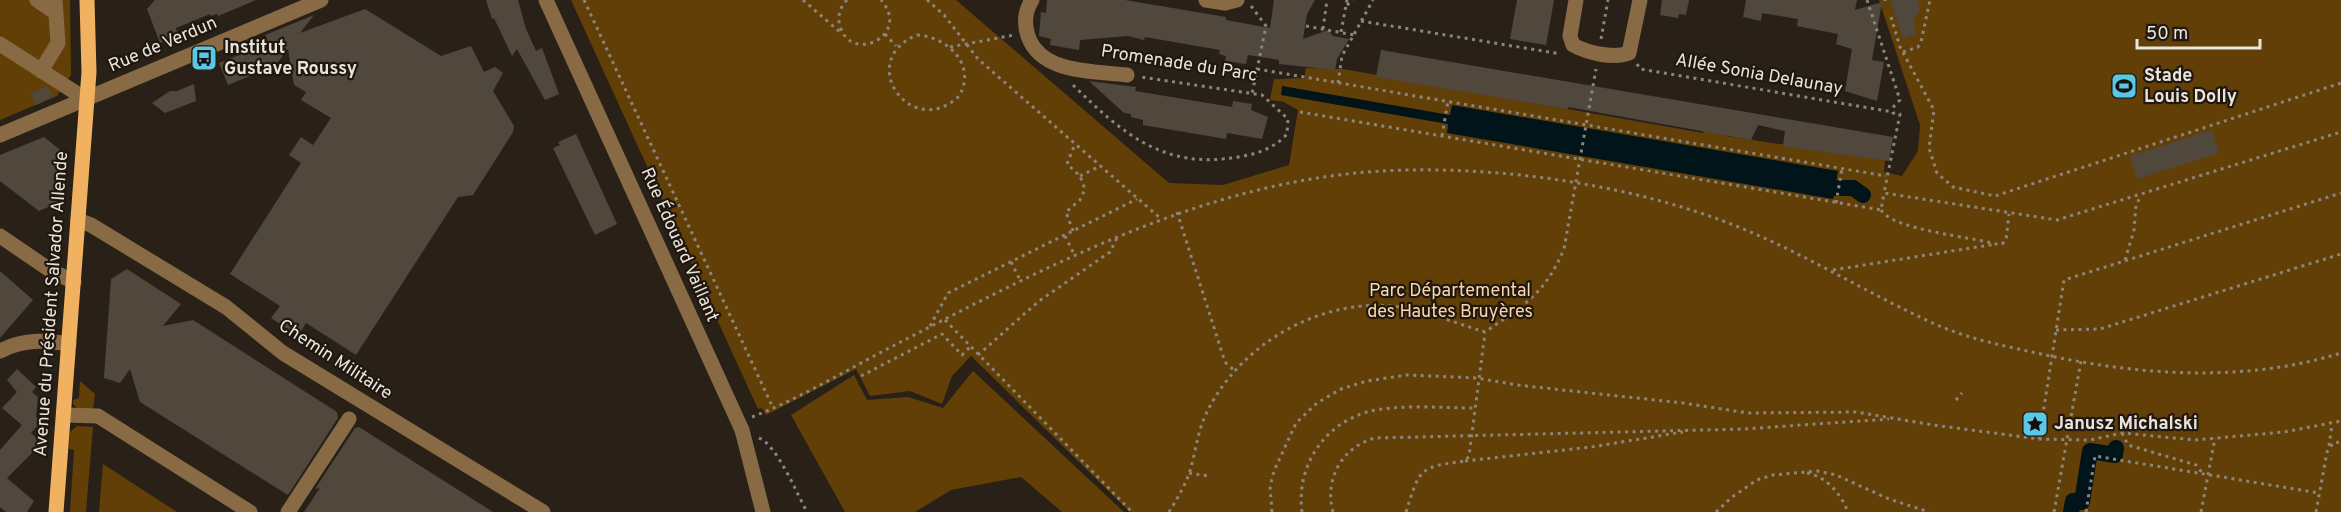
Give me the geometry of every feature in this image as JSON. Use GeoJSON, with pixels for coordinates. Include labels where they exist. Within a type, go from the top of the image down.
{"type":"FeatureCollection","features":[{"type":"Feature","properties":{"kind":"main road","name":"Avenue du Président Salvador Allende"},"geometry":{"type":"LineString","coordinates":[[56,512],[87,100],[89,40],[87,0]]}},
{"type":"Feature","properties":{"kind":"street"},"geometry":{"type":"LineString","coordinates":[[37,0],[56,6],[58,43],[41,71]]}},
{"type":"Feature","properties":{"kind":"street","name":"Rue de Verdun"},"geometry":{"type":"LineString","coordinates":[[0,135],[87,100],[126,80],[321,0]]}},
{"type":"Feature","properties":{"kind":"street","name":"Rue Édouard Vaillant"},"geometry":{"type":"LineString","coordinates":[[546,0],[742,430],[763,512]]}},
{"type":"Feature","properties":{"kind":"street"},"geometry":{"type":"LineString","coordinates":[[1032,0],[1027,9],[1027,33],[1032,46],[1042,57],[1056,65]]}},
{"type":"Feature","properties":{"kind":"street"},"geometry":{"type":"LineString","coordinates":[[1206,0],[1225,3],[1238,0]]}},
{"type":"Feature","properties":{"kind":"street"},"geometry":{"type":"LineString","coordinates":[[1576,0],[1570,36],[1573,45],[1619,56],[1629,52],[1640,0]]}},
{"type":"Feature","properties":{"kind":"street"},"geometry":{"type":"LineString","coordinates":[[0,44],[87,100]]}},
{"type":"Feature","properties":{"kind":"street","name":"Promenade du Parc"},"geometry":{"type":"LineString","coordinates":[[1056,65],[1127,75]]}},
{"type":"Feature","properties":{"kind":"street","name":"Chemin Militaire"},"geometry":{"type":"LineString","coordinates":[[78,220],[91,225],[226,307],[283,353],[543,512]]}},
{"type":"Feature","properties":{"kind":"street"},"geometry":{"type":"LineString","coordinates":[[0,236],[50,270],[74,282]]}},
{"type":"Feature","properties":{"kind":"street"},"geometry":{"type":"LineString","coordinates":[[0,351],[11,345],[41,339],[69,344]]}},
{"type":"Feature","properties":{"kind":"street"},"geometry":{"type":"LineString","coordinates":[[64,415],[98,416],[250,512]]}},
{"type":"Feature","properties":{"kind":"street"},"geometry":{"type":"LineString","coordinates":[[288,512],[349,419]]}},
{"type":"Feature","properties":{"kind":"path"},"geometry":{"type":"LineString","coordinates":[[584,0],[773,408]]}},
{"type":"Feature","properties":{"kind":"path"},"geometry":{"type":"LineString","coordinates":[[803,0],[850,41],[865,45],[880,40],[885,34],[890,17],[881,0]]}},
{"type":"Feature","properties":{"kind":"path"},"geometry":{"type":"LineString","coordinates":[[844,36],[838,19],[840,10],[847,0]]}},
{"type":"Feature","properties":{"kind":"path"},"geometry":{"type":"LineString","coordinates":[[927,0],[944,15],[978,58],[1160,218]]}},
{"type":"Feature","properties":{"kind":"path"},"geometry":{"type":"LineString","coordinates":[[1247,0],[1266,26],[1252,94]]}},
{"type":"Feature","properties":{"kind":"path"},"geometry":{"type":"LineString","coordinates":[[1323,28],[1327,0]]}},
{"type":"Feature","properties":{"kind":"path"},"geometry":{"type":"LineString","coordinates":[[1341,33],[1347,0]]}},
{"type":"Feature","properties":{"kind":"path"},"geometry":{"type":"LineString","coordinates":[[1346,6],[1353,0]]}},
{"type":"Feature","properties":{"kind":"path"},"geometry":{"type":"LineString","coordinates":[[1338,83],[1342,57],[1373,0]]}},
{"type":"Feature","properties":{"kind":"path"},"geometry":{"type":"LineString","coordinates":[[1599,53],[1608,0]]}},
{"type":"Feature","properties":{"kind":"path"},"geometry":{"type":"LineString","coordinates":[[1867,0],[1900,100],[1893,112],[1900,114],[1881,210]]}},
{"type":"Feature","properties":{"kind":"path"},"geometry":{"type":"LineString","coordinates":[[1903,52],[1918,46],[1921,42],[1930,0]]}},
{"type":"Feature","properties":{"kind":"path"},"geometry":{"type":"LineString","coordinates":[[1891,17],[1903,52],[1934,110],[1929,148],[1937,173],[1953,187],[1995,196],[2341,83]]}},
{"type":"Feature","properties":{"kind":"path"},"geometry":{"type":"LineString","coordinates":[[1361,21],[1555,53],[1573,45]]}},
{"type":"Feature","properties":{"kind":"path"},"geometry":{"type":"LineString","coordinates":[[1306,26],[1354,35]]}},
{"type":"Feature","properties":{"kind":"path"},"geometry":{"type":"LineString","coordinates":[[951,47],[1027,33]]}},
{"type":"Feature","properties":{"kind":"path"},"geometry":{"type":"LineString","coordinates":[[885,34],[896,46]]}},
{"type":"Feature","properties":{"kind":"path"},"geometry":{"type":"LineString","coordinates":[[917,35],[930,36],[951,47],[962,65],[962,90],[954,101],[934,110],[919,108],[895,92],[889,70],[896,46],[917,35]]}},
{"type":"Feature","properties":{"kind":"path","name":"Allée Sonia Delaunay"},"geometry":{"type":"LineString","coordinates":[[1629,52],[1640,69],[1893,112]]}},
{"type":"Feature","properties":{"kind":"path","name":"Promenade du Parc"},"geometry":{"type":"LineString","coordinates":[[1056,65],[1074,86],[1122,129],[1154,150],[1181,159],[1221,160],[1243,157],[1263,151],[1282,140],[1287,134],[1288,119],[1263,95],[1127,75]]}},
{"type":"Feature","properties":{"kind":"path"},"geometry":{"type":"LineString","coordinates":[[1257,69],[1586,127],[1886,176]]}},
{"type":"Feature","properties":{"kind":"path"},"geometry":{"type":"LineString","coordinates":[[1465,461],[1469,456],[1477,378],[1485,332],[1538,294],[1556,269],[1564,249],[1596,71]]}},
{"type":"Feature","properties":{"kind":"path"},"geometry":{"type":"LineString","coordinates":[[1442,136],[1448,101]]}},
{"type":"Feature","properties":{"kind":"path"},"geometry":{"type":"LineString","coordinates":[[1300,112],[1881,210],[1889,219],[1996,244]]}},
{"type":"Feature","properties":{"kind":"path"},"geometry":{"type":"LineString","coordinates":[[1884,193],[2057,220],[2341,132]]}},
{"type":"Feature","properties":{"kind":"path"},"geometry":{"type":"LineString","coordinates":[[1073,231],[1066,212],[1084,194],[1080,176],[1067,164],[1075,144]]}},
{"type":"Feature","properties":{"kind":"path"},"geometry":{"type":"LineString","coordinates":[[1080,176],[1100,166]]}},
{"type":"Feature","properties":{"kind":"path"},"geometry":{"type":"LineString","coordinates":[[1836,203],[1842,169]]}},
{"type":"Feature","properties":{"kind":"path"},"geometry":{"type":"LineString","coordinates":[[747,419],[1021,282],[1160,218],[1250,191],[1293,182],[1406,170],[1507,174],[1644,198],[1726,222],[1780,244],[1940,326],[1997,344],[2052,357],[2160,371],[2220,373],[2276,368],[2341,353]]}},
{"type":"Feature","properties":{"kind":"path"},"geometry":{"type":"LineString","coordinates":[[2039,438],[2064,280],[2341,193]]}},
{"type":"Feature","properties":{"kind":"path"},"geometry":{"type":"LineString","coordinates":[[2125,260],[2134,230],[2136,205],[2142,194]]}},
{"type":"Feature","properties":{"kind":"path"},"geometry":{"type":"LineString","coordinates":[[929,328],[948,293],[1137,198]]}},
{"type":"Feature","properties":{"kind":"path"},"geometry":{"type":"LineString","coordinates":[[1177,212],[1225,362],[1235,371]]}},
{"type":"Feature","properties":{"kind":"path"},"geometry":{"type":"LineString","coordinates":[[1833,270],[2002,244],[2006,240],[2009,214]]}},
{"type":"Feature","properties":{"kind":"path"},"geometry":{"type":"LineString","coordinates":[[1065,236],[1075,256]]}},
{"type":"Feature","properties":{"kind":"path"},"geometry":{"type":"LineString","coordinates":[[978,355],[1039,301],[1110,252],[1118,237]]}},
{"type":"Feature","properties":{"kind":"path"},"geometry":{"type":"LineString","coordinates":[[2056,330],[2100,329],[2341,254]]}},
{"type":"Feature","properties":{"kind":"path"},"geometry":{"type":"LineString","coordinates":[[1011,262],[1021,282]]}},
{"type":"Feature","properties":{"kind":"path"},"geometry":{"type":"LineString","coordinates":[[1169,512],[1189,473],[1206,412],[1235,371],[1260,348],[1300,322],[1348,306],[1394,306],[1485,332]]}},
{"type":"Feature","properties":{"kind":"path"},"geometry":{"type":"LineString","coordinates":[[945,320],[1132,512]]}},
{"type":"Feature","properties":{"kind":"path"},"geometry":{"type":"LineString","coordinates":[[861,376],[942,334],[962,355],[970,346]]}},
{"type":"Feature","properties":{"kind":"path"},"geometry":{"type":"LineString","coordinates":[[2054,512],[2081,361]]}},
{"type":"Feature","properties":{"kind":"path"},"geometry":{"type":"LineString","coordinates":[[1272,512],[1270,486],[1278,457],[1296,423],[1317,404],[1341,389],[1367,381],[1407,375],[1477,378],[1517,385],[1683,403],[1748,414],[1856,412],[2066,440],[2090,440],[2122,433],[2171,440],[2215,438],[2284,432],[2341,422]]}},
{"type":"Feature","properties":{"kind":"path"},"geometry":{"type":"LineString","coordinates":[[1956,400],[1962,393]]}},
{"type":"Feature","properties":{"kind":"path"},"geometry":{"type":"LineString","coordinates":[[1302,512],[1302,483],[1311,457],[1327,434],[1338,426],[1369,411],[1474,408]]}},
{"type":"Feature","properties":{"kind":"path"},"geometry":{"type":"LineString","coordinates":[[1333,512],[1330,495],[1333,477],[1342,459],[1356,446],[1375,438],[1694,430],[1894,418]]}},
{"type":"Feature","properties":{"kind":"path"},"geometry":{"type":"LineString","coordinates":[[2316,512],[2332,424]]}},
{"type":"Feature","properties":{"kind":"path"},"geometry":{"type":"LineString","coordinates":[[1406,512],[1416,481],[1422,472],[1434,465],[1591,447],[1694,430]]}},
{"type":"Feature","properties":{"kind":"path"},"geometry":{"type":"LineString","coordinates":[[2122,433],[2128,445],[2196,465],[2206,475]]}},
{"type":"Feature","properties":{"kind":"path"},"geometry":{"type":"LineString","coordinates":[[755,436],[766,441],[807,512]]}},
{"type":"Feature","properties":{"kind":"path"},"geometry":{"type":"LineString","coordinates":[[2201,512],[2206,475],[2215,438]]}},
{"type":"Feature","properties":{"kind":"path"},"geometry":{"type":"LineString","coordinates":[[2329,446],[2341,441]]}},
{"type":"Feature","properties":{"kind":"path"},"geometry":{"type":"LineString","coordinates":[[2086,512],[2095,456],[2319,494]]}},
{"type":"Feature","properties":{"kind":"path"},"geometry":{"type":"LineString","coordinates":[[1716,512],[1757,480],[1773,475],[1816,471],[1836,475],[1889,500],[1929,512]]}},
{"type":"Feature","properties":{"kind":"path"},"geometry":{"type":"LineString","coordinates":[[1803,472],[1820,478],[1834,489],[1848,512]]}},
{"type":"Feature","properties":{"kind":"path"},"geometry":{"type":"LineString","coordinates":[[1189,473],[1208,476]]}},
{"type":"Feature","properties":{"kind":"green space"},"geometry":{"type":"Polygon","coordinates":[[[0,0],[70,0],[71,75],[57,96],[0,120],[0,0]]]}},
{"type":"Feature","properties":{"kind":"green space","name":"Parc Départemental des Hautes Bruyères"},"geometry":{"type":"Polygon","coordinates":[[[571,0],[956,0],[1169,183],[1223,185],[1289,165],[1298,110],[1284,102],[1270,100],[1274,79],[1304,79],[1306,68],[1343,69],[1703,133],[1704,130],[1726,134],[1726,136],[1885,160],[1884,172],[1902,176],[1918,151],[1920,125],[1879,0],[2341,0],[2341,512],[1130,512],[971,356],[952,376],[942,404],[910,391],[870,396],[856,369],[766,415],[762,408],[758,409],[571,0]]]}},
{"type":"Feature","properties":{"kind":"green space"},"geometry":{"type":"Polygon","coordinates":[[[973,371],[1124,512],[1062,512],[1021,477],[951,490],[915,512],[845,512],[791,415],[854,375],[867,400],[908,397],[943,408],[973,371]]]}},
{"type":"Feature","properties":{"kind":"green space"},"geometry":{"type":"Polygon","coordinates":[[[80,381],[95,394],[93,410],[77,408],[73,404],[73,400],[79,398],[80,381]]]}},
{"type":"Feature","properties":{"kind":"green space"},"geometry":{"type":"Polygon","coordinates":[[[77,426],[93,427],[86,512],[70,512],[74,450],[69,449],[70,432],[77,426]]]}},
{"type":"Feature","properties":{"kind":"green space"},"geometry":{"type":"Polygon","coordinates":[[[103,464],[177,512],[99,512],[103,464]]]}},
{"type":"Feature","properties":{"kind":"shaded area"},"geometry":{"type":"Polygon","coordinates":[[[1282,86],[1450,115],[1452,105],[1838,171],[1833,199],[1447,133],[1448,124],[1281,95],[1282,86]]]}},
{"type":"Feature","properties":{"kind":"building"},"geometry":{"type":"Polygon","coordinates":[[[155,0],[256,0],[218,16],[210,14],[176,28],[178,35],[160,43],[147,9],[155,0]]]}},
{"type":"Feature","properties":{"kind":"building"},"geometry":{"type":"Polygon","coordinates":[[[486,0],[518,0],[526,29],[536,51],[542,48],[559,94],[545,100],[517,49],[512,56],[494,18],[492,19],[486,0]]]}},
{"type":"Feature","properties":{"kind":"building"},"geometry":{"type":"Polygon","coordinates":[[[1047,0],[1125,0],[1226,17],[1226,20],[1270,28],[1274,0],[1315,0],[1307,14],[1303,39],[1328,30],[1333,36],[1349,39],[1337,59],[1335,70],[1279,64],[1279,60],[1248,55],[1246,64],[1225,61],[1226,56],[1219,54],[1220,50],[1145,37],[1144,40],[1128,36],[1080,40],[1079,50],[1050,45],[1051,39],[1039,36],[1041,12],[1046,13],[1047,0]]]}},
{"type":"Feature","properties":{"kind":"building"},"geometry":{"type":"Polygon","coordinates":[[[1517,0],[1554,0],[1546,45],[1510,39],[1517,0]]]}},
{"type":"Feature","properties":{"kind":"building"},"geometry":{"type":"Polygon","coordinates":[[[1662,0],[1689,0],[1686,15],[1679,14],[1678,18],[1660,15],[1662,0]]]}},
{"type":"Feature","properties":{"kind":"building"},"geometry":{"type":"Polygon","coordinates":[[[1746,0],[1857,0],[1855,10],[1882,2],[1872,60],[1884,62],[1877,101],[1845,91],[1852,49],[1836,44],[1838,34],[1797,26],[1798,19],[1762,13],[1761,21],[1743,17],[1746,0]]]}},
{"type":"Feature","properties":{"kind":"building"},"geometry":{"type":"Polygon","coordinates":[[[1890,0],[1917,0],[1920,9],[1913,22],[1917,34],[1903,39],[1890,0]]]}},
{"type":"Feature","properties":{"kind":"building"},"geometry":{"type":"Polygon","coordinates":[[[365,9],[441,56],[471,46],[484,72],[495,67],[503,73],[493,91],[514,126],[513,132],[473,195],[458,197],[356,355],[306,323],[298,336],[271,318],[280,306],[230,274],[301,163],[289,155],[301,137],[313,145],[331,118],[301,100],[306,92],[294,85],[288,49],[269,74],[267,69],[228,85],[219,63],[269,43],[265,35],[314,15],[300,33],[365,9]]]}},
{"type":"Feature","properties":{"kind":"building"},"geometry":{"type":"Polygon","coordinates":[[[1381,50],[1893,137],[1889,161],[1783,146],[1785,131],[1758,125],[1751,140],[1568,107],[1568,109],[1376,77],[1381,50]]]}},
{"type":"Feature","properties":{"kind":"building"},"geometry":{"type":"Polygon","coordinates":[[[1089,81],[1136,87],[1135,91],[1232,107],[1233,101],[1252,104],[1251,110],[1268,117],[1262,139],[1227,133],[1226,139],[1143,125],[1143,120],[1124,113],[1089,81]]]}},
{"type":"Feature","properties":{"kind":"building"},"geometry":{"type":"Polygon","coordinates":[[[194,84],[196,101],[165,113],[152,103],[170,91],[177,91],[194,84]]]}},
{"type":"Feature","properties":{"kind":"building"},"geometry":{"type":"Polygon","coordinates":[[[47,86],[53,97],[36,105],[31,93],[47,86]]]}},
{"type":"Feature","properties":{"kind":"building"},"geometry":{"type":"Polygon","coordinates":[[[2212,130],[2219,153],[2137,179],[2130,156],[2212,130]]]}},
{"type":"Feature","properties":{"kind":"building"},"geometry":{"type":"Polygon","coordinates":[[[576,134],[617,224],[595,235],[553,148],[560,145],[558,142],[576,134]]]}},
{"type":"Feature","properties":{"kind":"building"},"geometry":{"type":"Polygon","coordinates":[[[44,137],[64,153],[60,202],[39,211],[0,181],[0,155],[44,137]]]}},
{"type":"Feature","properties":{"kind":"building"},"geometry":{"type":"Polygon","coordinates":[[[127,269],[181,304],[163,326],[193,320],[337,412],[338,418],[288,495],[140,402],[130,369],[120,383],[104,378],[111,279],[127,269]]]}},
{"type":"Feature","properties":{"kind":"building"},"geometry":{"type":"Polygon","coordinates":[[[0,271],[33,300],[0,338],[0,271]]]}},
{"type":"Feature","properties":{"kind":"building"},"geometry":{"type":"Polygon","coordinates":[[[17,369],[36,387],[32,392],[38,397],[36,417],[41,422],[31,433],[42,443],[7,478],[34,501],[27,512],[6,512],[0,507],[0,450],[22,425],[2,408],[17,392],[7,380],[17,369]]]}},
{"type":"Feature","properties":{"kind":"building"},"geometry":{"type":"Polygon","coordinates":[[[359,427],[493,512],[304,512],[320,488],[315,489],[355,428],[359,427]]]}},
{"type":"Feature","properties":{"kind":"waterway"},"geometry":{"type":"LineString","coordinates":[[1815,188],[1853,188],[1863,195]]}},
{"type":"Feature","properties":{"kind":"waterway"},"geometry":{"type":"LineString","coordinates":[[2071,512],[2073,501],[2082,502],[2090,451],[2115,455],[2116,448]]}},
{"type":"Feature","properties":{"kind":"place","name":"Institut Gustave Roussy"},"geometry":{"type":"Point","coordinates":[204,58]}},
{"type":"Feature","properties":{"kind":"place","name":"Stade Louis Dolly"},"geometry":{"type":"Point","coordinates":[2124,86]}},
{"type":"Feature","properties":{"kind":"place","name":"Janusz Michalski"},"geometry":{"type":"Point","coordinates":[2035,424]}}]}
